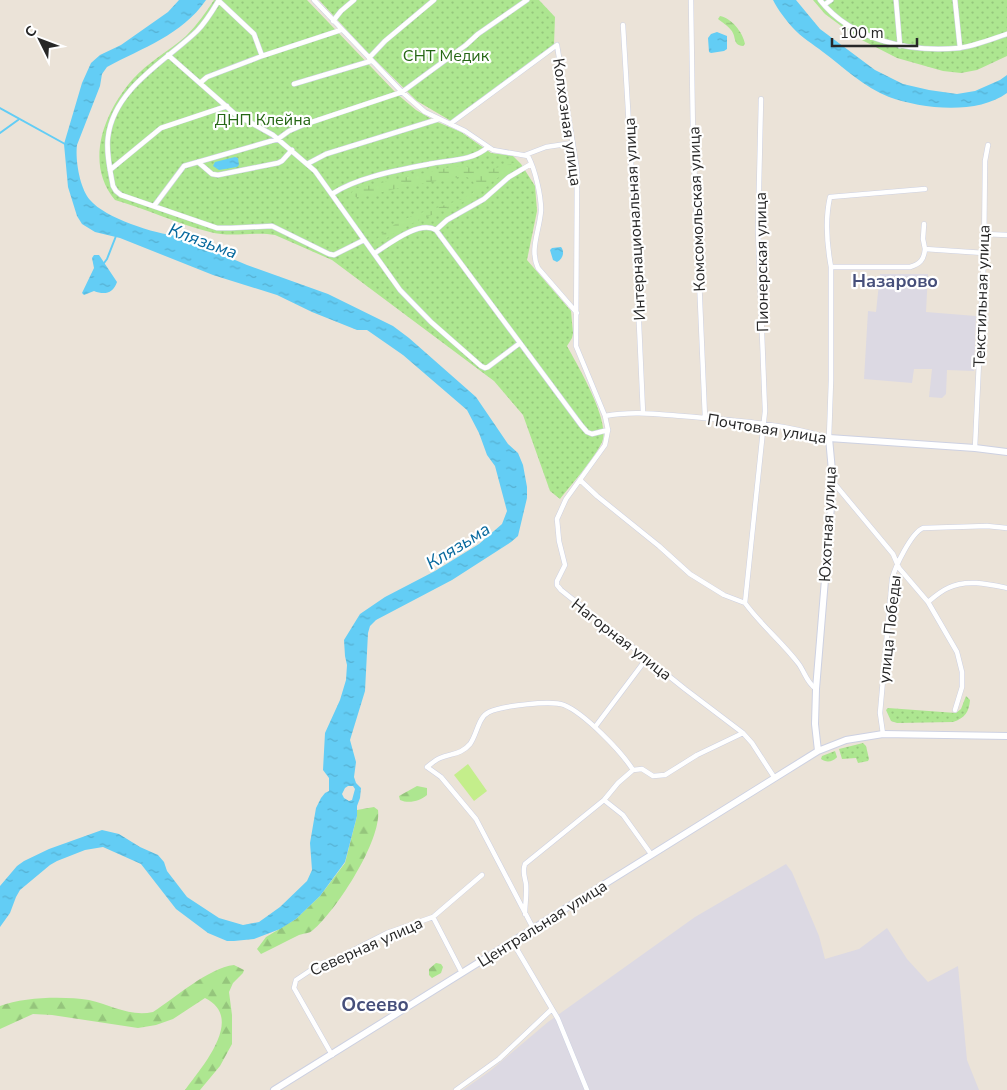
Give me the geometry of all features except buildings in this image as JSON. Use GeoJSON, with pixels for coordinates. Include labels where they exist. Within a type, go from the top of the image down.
{"type":"FeatureCollection","features":[{"type":"Feature","properties":{"kind":"main road","name":"Почтовая улица"},"geometry":{"type":"LineString","coordinates":[[829,438],[1007,452]]}},
{"type":"Feature","properties":{"kind":"main road","name":"Юхотная улица"},"geometry":{"type":"LineString","coordinates":[[818,751],[815,724],[816,689],[833,482],[829,438]]}},
{"type":"Feature","properties":{"kind":"main road","name":"Центральная улица"},"geometry":{"type":"LineString","coordinates":[[274,1090],[809,755],[846,740],[883,734],[1007,736]]}},
{"type":"Feature","properties":{"kind":"street"},"geometry":{"type":"LineString","coordinates":[[262,56],[254,34],[219,0],[199,29],[168,54],[132,89],[116,114],[108,137],[113,186],[121,195],[217,228],[272,226],[329,254],[334,255],[364,240]]}},
{"type":"Feature","properties":{"kind":"street"},"geometry":{"type":"LineString","coordinates":[[314,0],[370,60],[425,112],[465,131],[488,148],[525,155],[546,147],[573,143]]}},
{"type":"Feature","properties":{"kind":"street"},"geometry":{"type":"LineString","coordinates":[[333,21],[354,0]]}},
{"type":"Feature","properties":{"kind":"street"},"geometry":{"type":"LineString","coordinates":[[294,84],[370,60],[386,41],[434,0]]}},
{"type":"Feature","properties":{"kind":"street"},"geometry":{"type":"LineString","coordinates":[[154,206],[184,166],[278,139],[289,131],[303,125],[402,92],[526,0]]}},
{"type":"Feature","properties":{"kind":"street","name":"Комсомольская улица"},"geometry":{"type":"LineString","coordinates":[[691,0],[693,137],[705,418]]}},
{"type":"Feature","properties":{"kind":"street"},"geometry":{"type":"LineString","coordinates":[[820,0],[833,14],[870,36],[900,46],[960,48],[1007,34]]}},
{"type":"Feature","properties":{"kind":"street"},"geometry":{"type":"LineString","coordinates":[[824,5],[831,0]]}},
{"type":"Feature","properties":{"kind":"street"},"geometry":{"type":"LineString","coordinates":[[896,0],[900,46]]}},
{"type":"Feature","properties":{"kind":"street"},"geometry":{"type":"LineString","coordinates":[[955,0],[960,48]]}},
{"type":"Feature","properties":{"kind":"street","name":"Интернациональная улица"},"geometry":{"type":"LineString","coordinates":[[623,25],[643,413]]}},
{"type":"Feature","properties":{"kind":"street"},"geometry":{"type":"LineString","coordinates":[[200,83],[207,78],[262,56],[341,30]]}},
{"type":"Feature","properties":{"kind":"street","name":"Колхозная улица"},"geometry":{"type":"LineString","coordinates":[[450,124],[558,45],[578,184],[576,346],[606,416]]}},
{"type":"Feature","properties":{"kind":"street"},"geometry":{"type":"LineString","coordinates":[[168,54],[247,122],[267,131],[308,164],[322,180],[400,290],[431,322],[481,366],[488,367],[520,343]]}},
{"type":"Feature","properties":{"kind":"street","name":"Пионерская улица"},"geometry":{"type":"LineString","coordinates":[[745,603],[765,411],[758,230],[761,99]]}},
{"type":"Feature","properties":{"kind":"street"},"geometry":{"type":"LineString","coordinates":[[110,170],[162,128],[227,106]]}},
{"type":"Feature","properties":{"kind":"street"},"geometry":{"type":"LineString","coordinates":[[308,164],[326,154],[439,118]]}},
{"type":"Feature","properties":{"kind":"street","name":"Текстильная улица"},"geometry":{"type":"LineString","coordinates":[[975,448],[984,253],[985,161],[988,145]]}},
{"type":"Feature","properties":{"kind":"street"},"geometry":{"type":"LineString","coordinates":[[332,194],[344,186],[428,164],[467,158],[488,148]]}},
{"type":"Feature","properties":{"kind":"street"},"geometry":{"type":"LineString","coordinates":[[198,162],[212,174],[218,175],[278,163],[292,150]]}},
{"type":"Feature","properties":{"kind":"street"},"geometry":{"type":"LineString","coordinates":[[525,155],[528,156],[540,195],[541,211],[534,254],[535,262],[577,313]]}},
{"type":"Feature","properties":{"kind":"street"},"geometry":{"type":"LineString","coordinates":[[436,230],[447,220],[484,199],[509,177],[531,164]]}},
{"type":"Feature","properties":{"kind":"street","name":"Юхотная улица"},"geometry":{"type":"LineString","coordinates":[[829,438],[832,380],[827,217],[830,197],[925,189]]}},
{"type":"Feature","properties":{"kind":"street"},"geometry":{"type":"LineString","coordinates":[[830,267],[910,267],[918,265],[922,260],[925,250],[923,238],[924,224]]}},
{"type":"Feature","properties":{"kind":"street"},"geometry":{"type":"LineString","coordinates":[[375,253],[405,235],[424,227],[430,226],[436,230],[587,432],[598,434],[608,430]]}},
{"type":"Feature","properties":{"kind":"street"},"geometry":{"type":"LineString","coordinates":[[984,234],[1007,235]]}},
{"type":"Feature","properties":{"kind":"street"},"geometry":{"type":"LineString","coordinates":[[925,250],[984,253]]}},
{"type":"Feature","properties":{"kind":"street","name":"Почтовая улица"},"geometry":{"type":"LineString","coordinates":[[606,416],[629,412],[705,418],[764,425],[813,433],[829,438]]}},
{"type":"Feature","properties":{"kind":"street"},"geometry":{"type":"LineString","coordinates":[[606,416],[608,430],[605,445],[578,482],[660,546],[690,574],[724,595],[745,603],[799,664],[806,680],[816,689]]}},
{"type":"Feature","properties":{"kind":"street","name":"Нагорная улица"},"geometry":{"type":"LineString","coordinates":[[578,482],[560,509],[556,519],[565,565],[557,585],[685,689],[743,733],[752,743],[774,777]]}},
{"type":"Feature","properties":{"kind":"street"},"geometry":{"type":"LineString","coordinates":[[833,482],[893,554],[902,571],[928,602],[957,652],[960,661],[962,687],[955,710]]}},
{"type":"Feature","properties":{"kind":"street","name":"улица Победы"},"geometry":{"type":"LineString","coordinates":[[883,734],[880,713],[892,579],[898,562],[918,532],[923,528],[987,526],[1007,528]]}},
{"type":"Feature","properties":{"kind":"street"},"geometry":{"type":"LineString","coordinates":[[928,602],[947,588],[965,583],[1007,588]]}},
{"type":"Feature","properties":{"kind":"street"},"geometry":{"type":"LineString","coordinates":[[595,727],[647,658]]}},
{"type":"Feature","properties":{"kind":"street"},"geometry":{"type":"LineString","coordinates":[[533,928],[476,819],[441,776],[427,767],[437,759],[460,753],[466,749],[476,734],[483,716],[493,711],[518,705],[559,704],[570,709],[595,727],[621,753],[633,770]]}},
{"type":"Feature","properties":{"kind":"street"},"geometry":{"type":"LineString","coordinates":[[526,916],[524,902],[526,886],[523,873],[525,864],[604,800],[618,782],[633,770],[642,769],[653,776],[660,776],[712,747],[743,733]]}},
{"type":"Feature","properties":{"kind":"street"},"geometry":{"type":"LineString","coordinates":[[604,800],[623,815],[651,854]]}},
{"type":"Feature","properties":{"kind":"street","name":"Северная улица"},"geometry":{"type":"LineString","coordinates":[[332,1055],[294,988],[296,980],[320,964],[336,959],[387,933],[433,917],[482,875]]}},
{"type":"Feature","properties":{"kind":"street","name":"Северная улица"},"geometry":{"type":"LineString","coordinates":[[433,917],[462,973]]}},
{"type":"Feature","properties":{"kind":"street"},"geometry":{"type":"LineString","coordinates":[[512,941],[552,1009],[587,1090]]}},
{"type":"Feature","properties":{"kind":"street"},"geometry":{"type":"LineString","coordinates":[[456,1090],[499,1059],[552,1009]]}},
{"type":"Feature","properties":{"kind":"shaded area"},"geometry":{"type":"Polygon","coordinates":[[[880,274],[928,274],[926,312],[976,316],[974,371],[947,370],[946,394],[942,398],[929,397],[932,369],[914,369],[912,383],[864,379],[868,311],[876,312],[880,274]]]}},
{"type":"Feature","properties":{"kind":"shaded area"},"geometry":{"type":"Polygon","coordinates":[[[786,864],[792,872],[819,936],[825,959],[859,949],[887,928],[907,959],[928,982],[958,966],[967,1060],[979,1090],[463,1090],[490,1071],[548,1022],[695,917],[786,864]]]}},
{"type":"Feature","properties":{"kind":"green space","name":"ДНП Клейна"},"geometry":{"type":"Polygon","coordinates":[[[214,0],[307,0],[397,94],[416,110],[435,121],[461,132],[491,153],[513,156],[521,164],[535,186],[537,211],[527,260],[571,311],[573,333],[567,346],[597,405],[603,430],[601,445],[560,499],[550,491],[523,415],[494,381],[332,260],[275,235],[218,234],[115,200],[106,186],[99,154],[106,122],[123,92],[133,79],[145,67],[186,36],[214,0]]]}},
{"type":"Feature","properties":{"kind":"green space","name":"СНТ Медик"},"geometry":{"type":"Polygon","coordinates":[[[319,0],[539,0],[555,17],[554,45],[451,121],[417,101],[368,53],[319,0]]]}},
{"type":"Feature","properties":{"kind":"green space"},"geometry":{"type":"Polygon","coordinates":[[[813,0],[1007,0],[1007,56],[977,70],[961,73],[943,71],[897,58],[856,37],[825,14],[813,0]]]}},
{"type":"Feature","properties":{"kind":"green space"},"geometry":{"type":"Polygon","coordinates":[[[720,16],[724,17],[739,30],[744,39],[745,44],[743,46],[737,44],[731,30],[718,19],[720,16]]]}},
{"type":"Feature","properties":{"kind":"green space"},"geometry":{"type":"Polygon","coordinates":[[[514,163],[514,168],[494,180],[475,197],[417,221],[381,242],[377,241],[377,239],[389,228],[412,216],[465,197],[473,193],[476,186],[464,176],[403,187],[362,197],[355,197],[351,194],[354,189],[451,167],[462,166],[485,171],[514,163]]]}},
{"type":"Feature","properties":{"kind":"green space"},"geometry":{"type":"Polygon","coordinates":[[[966,696],[970,700],[969,708],[961,719],[953,722],[897,723],[891,721],[886,710],[888,708],[956,713],[961,709],[966,696]]]}},
{"type":"Feature","properties":{"kind":"green space"},"geometry":{"type":"Polygon","coordinates":[[[863,743],[866,746],[868,761],[858,763],[856,758],[842,759],[839,749],[863,743]]]}},
{"type":"Feature","properties":{"kind":"green space"},"geometry":{"type":"Polygon","coordinates":[[[835,751],[837,757],[834,760],[827,761],[821,759],[822,756],[835,751]]]}},
{"type":"Feature","properties":{"kind":"green space"},"geometry":{"type":"Polygon","coordinates":[[[468,764],[487,791],[474,801],[454,775],[468,764]]]}},
{"type":"Feature","properties":{"kind":"green space"},"geometry":{"type":"Polygon","coordinates":[[[417,786],[427,788],[427,795],[414,801],[400,800],[399,796],[417,786]]]}},
{"type":"Feature","properties":{"kind":"green space"},"geometry":{"type":"Polygon","coordinates":[[[374,807],[378,810],[373,839],[356,874],[323,921],[308,933],[299,935],[261,954],[257,949],[266,937],[296,919],[320,896],[345,863],[357,810],[374,807]]]}},
{"type":"Feature","properties":{"kind":"green space"},"geometry":{"type":"Polygon","coordinates":[[[436,963],[441,964],[443,967],[441,973],[432,978],[429,975],[429,969],[436,963]]]}},
{"type":"Feature","properties":{"kind":"green space"},"geometry":{"type":"Polygon","coordinates":[[[234,965],[244,970],[233,983],[229,992],[232,1015],[232,1044],[220,1066],[200,1090],[185,1090],[209,1056],[221,1030],[221,1018],[217,1007],[205,998],[173,1019],[156,1025],[138,1028],[52,1015],[33,1014],[0,1029],[0,1006],[32,999],[89,1000],[128,1012],[153,1012],[203,977],[224,967],[234,965]]]}},
{"type":"Feature","properties":{"kind":"water"},"geometry":{"type":"Polygon","coordinates":[[[179,0],[206,0],[185,23],[173,32],[107,67],[102,74],[100,86],[77,145],[79,174],[86,195],[97,207],[118,219],[157,232],[178,236],[247,265],[328,294],[393,326],[476,397],[508,444],[518,453],[523,465],[527,487],[527,498],[518,536],[452,580],[376,620],[370,626],[365,691],[350,740],[356,762],[354,777],[356,783],[361,788],[360,798],[345,862],[320,896],[296,919],[280,929],[254,939],[234,941],[227,941],[208,933],[176,909],[141,864],[103,847],[85,850],[50,865],[20,890],[10,913],[0,927],[0,886],[17,866],[24,861],[49,849],[102,830],[119,834],[158,855],[164,862],[167,871],[187,897],[219,918],[243,925],[259,922],[280,907],[307,881],[312,870],[310,843],[316,808],[321,798],[329,791],[329,778],[323,770],[325,733],[340,700],[346,680],[347,665],[344,640],[360,614],[385,597],[435,571],[479,544],[502,524],[507,511],[495,466],[487,455],[479,433],[467,410],[403,355],[367,330],[357,330],[312,312],[277,295],[213,275],[120,238],[95,232],[82,224],[77,216],[68,187],[64,144],[82,83],[91,63],[100,55],[121,45],[168,12],[179,0]],[[353,786],[345,788],[342,794],[349,801],[352,800],[355,789],[353,786]]]}},
{"type":"Feature","properties":{"kind":"water"},"geometry":{"type":"Polygon","coordinates":[[[773,0],[796,0],[820,29],[875,70],[903,84],[957,94],[975,91],[1007,75],[1007,93],[981,105],[949,108],[917,105],[889,97],[863,83],[800,34],[785,18],[773,0]]]}},
{"type":"Feature","properties":{"kind":"water"},"geometry":{"type":"Polygon","coordinates":[[[717,32],[727,36],[727,49],[711,53],[709,52],[708,38],[711,34],[717,32]]]}},
{"type":"Feature","properties":{"kind":"water"},"geometry":{"type":"Polygon","coordinates":[[[238,158],[239,165],[237,167],[219,170],[213,166],[215,162],[238,158]]]}},
{"type":"Feature","properties":{"kind":"water"},"geometry":{"type":"Polygon","coordinates":[[[561,247],[563,255],[557,262],[553,260],[550,250],[561,247]]]}},
{"type":"Feature","properties":{"kind":"water"},"geometry":{"type":"Polygon","coordinates":[[[94,255],[99,255],[117,282],[111,291],[101,293],[94,291],[84,295],[82,293],[94,268],[92,258],[94,255]]]}},
{"type":"Feature","properties":{"kind":"waterway"},"geometry":{"type":"LineString","coordinates":[[0,108],[65,144]]}},
{"type":"Feature","properties":{"kind":"waterway"},"geometry":{"type":"LineString","coordinates":[[0,133],[18,120]]}},
{"type":"Feature","properties":{"kind":"waterway"},"geometry":{"type":"LineString","coordinates":[[104,263],[116,236]]}},
{"type":"Feature","properties":{"kind":"district","name":"Назарово"},"geometry":{"type":"Point","coordinates":[895,281]}},
{"type":"Feature","properties":{"kind":"district","name":"Осеево"},"geometry":{"type":"Point","coordinates":[375,1004]}},
{"type":"Feature","properties":{"kind":"water label","name":"Клязьма"},"geometry":{"type":"Point","coordinates":[203,241]}},
{"type":"Feature","properties":{"kind":"water label","name":"Клязьма"},"geometry":{"type":"Point","coordinates":[458,546]}}]}
